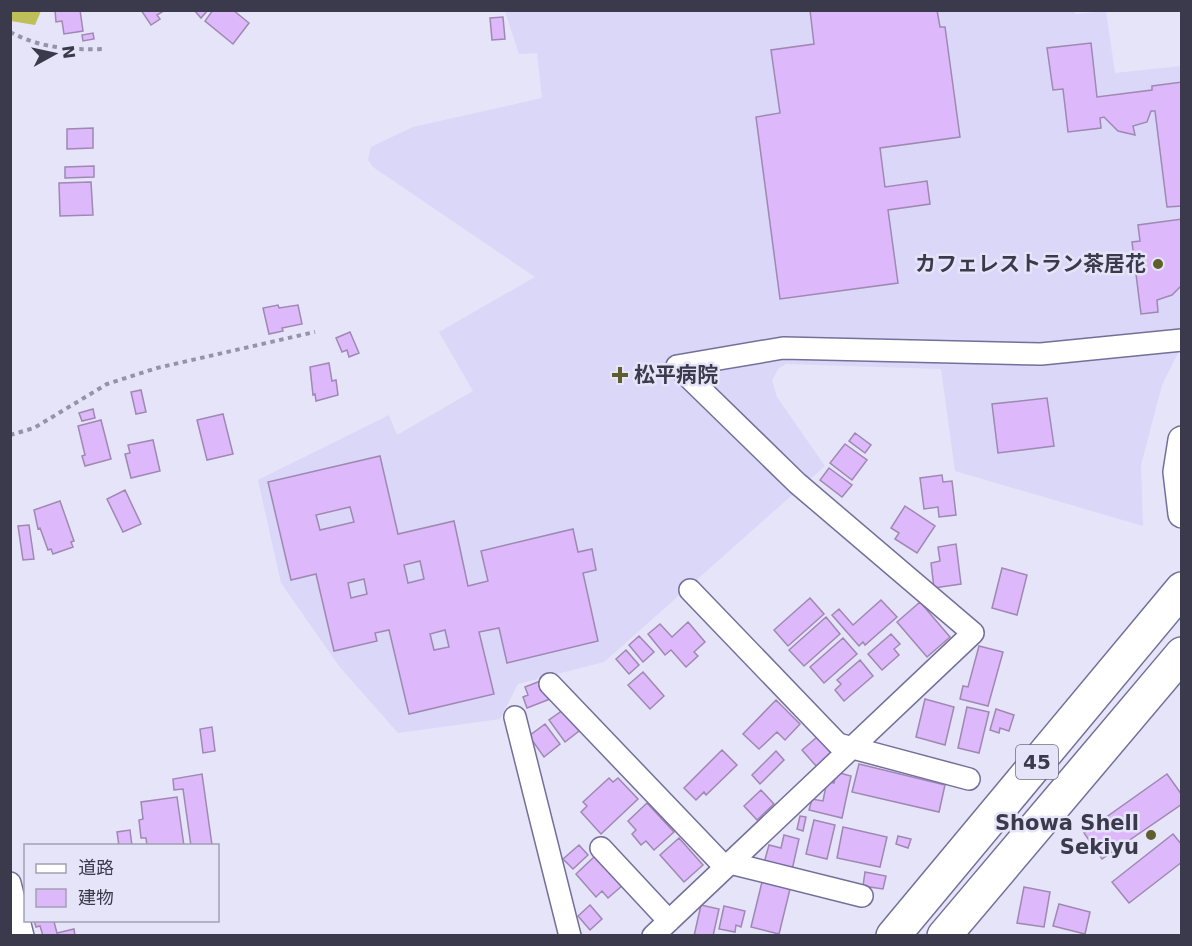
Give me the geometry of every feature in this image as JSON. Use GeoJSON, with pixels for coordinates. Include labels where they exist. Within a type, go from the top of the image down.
{"type":"FeatureCollection","features":[{"type":"Feature","properties":{"kind":"highway","name":"45"},"geometry":{"type":"LineString","coordinates":[[893,936],[1182,589]]}},
{"type":"Feature","properties":{"kind":"highway","name":"45"},"geometry":{"type":"LineString","coordinates":[[944,936],[1182,654]]}},
{"type":"Feature","properties":{"kind":"street"},"geometry":{"type":"LineString","coordinates":[[653,936],[973,633],[797,483],[677,366],[783,348],[1041,354],[1182,340]]}},
{"type":"Feature","properties":{"kind":"street"},"geometry":{"type":"LineString","coordinates":[[1182,440],[1177,472],[1182,514]]}},
{"type":"Feature","properties":{"kind":"street"},"geometry":{"type":"LineString","coordinates":[[690,590],[838,744],[969,779]]}},
{"type":"Feature","properties":{"kind":"street"},"geometry":{"type":"LineString","coordinates":[[550,684],[727,865],[862,896]]}},
{"type":"Feature","properties":{"kind":"street"},"geometry":{"type":"LineString","coordinates":[[515,717],[570,936]]}},
{"type":"Feature","properties":{"kind":"street"},"geometry":{"type":"LineString","coordinates":[[601,848],[669,921]]}},
{"type":"Feature","properties":{"kind":"street"},"geometry":{"type":"LineString","coordinates":[[10,883],[23,936]]}},
{"type":"Feature","properties":{"kind":"path"},"geometry":{"type":"LineString","coordinates":[[10,32],[32,43],[49,47],[103,49]]}},
{"type":"Feature","properties":{"kind":"path"},"geometry":{"type":"LineString","coordinates":[[10,435],[34,428],[108,384],[157,368],[315,332]]}},
{"type":"Feature","properties":{"kind":"shaded area","name":"松平病院"},"geometry":{"type":"Polygon","coordinates":[[[1075,10],[1075,14],[1106,11],[1115,73],[1181,66],[1181,347],[1162,385],[1141,465],[1143,526],[955,471],[941,369],[786,364],[779,368],[772,380],[777,397],[825,466],[604,662],[518,684],[500,719],[398,733],[339,666],[281,583],[258,480],[389,415],[397,435],[473,391],[439,332],[535,277],[373,167],[368,160],[371,147],[413,127],[542,98],[537,53],[519,54],[505,11],[1075,10]]]}},
{"type":"Feature","properties":{"kind":"shaded area"},"geometry":{"type":"Polygon","coordinates":[[[10,11],[41,11],[35,25],[11,21],[10,11]]]}},
{"type":"Feature","properties":{"kind":"building"},"geometry":{"type":"Polygon","coordinates":[[[55,10],[80,10],[83,31],[64,34],[62,21],[56,22],[55,10]]]}},
{"type":"Feature","properties":{"kind":"building"},"geometry":{"type":"Polygon","coordinates":[[[141,10],[161,10],[162,12],[157,15],[160,19],[151,25],[141,10]]]}},
{"type":"Feature","properties":{"kind":"building"},"geometry":{"type":"Polygon","coordinates":[[[194,10],[208,10],[201,18],[194,10]]]}},
{"type":"Feature","properties":{"kind":"building"},"geometry":{"type":"Polygon","coordinates":[[[213,10],[233,10],[249,23],[233,44],[205,21],[213,10]]]}},
{"type":"Feature","properties":{"kind":"building"},"geometry":{"type":"Polygon","coordinates":[[[810,10],[937,10],[940,27],[945,27],[960,137],[880,148],[885,187],[927,181],[930,204],[888,210],[898,283],[780,299],[756,117],[780,113],[771,50],[814,44],[810,10]]]}},
{"type":"Feature","properties":{"kind":"building"},"geometry":{"type":"Polygon","coordinates":[[[503,17],[505,39],[492,40],[490,18],[503,17]]]}},
{"type":"Feature","properties":{"kind":"building"},"geometry":{"type":"Polygon","coordinates":[[[93,33],[94,39],[83,41],[82,35],[93,33]]]}},
{"type":"Feature","properties":{"kind":"building"},"geometry":{"type":"Polygon","coordinates":[[[1091,43],[1097,97],[1152,90],[1152,86],[1182,82],[1182,206],[1167,207],[1155,111],[1151,111],[1147,122],[1133,126],[1135,135],[1118,131],[1104,117],[1100,118],[1101,128],[1068,132],[1063,89],[1053,90],[1047,48],[1091,43]]]}},
{"type":"Feature","properties":{"kind":"building"},"geometry":{"type":"Polygon","coordinates":[[[93,128],[93,148],[67,149],[67,129],[93,128]]]}},
{"type":"Feature","properties":{"kind":"building"},"geometry":{"type":"Polygon","coordinates":[[[94,166],[94,177],[65,178],[65,167],[94,166]]]}},
{"type":"Feature","properties":{"kind":"building"},"geometry":{"type":"Polygon","coordinates":[[[91,182],[93,215],[60,216],[59,183],[91,182]]]}},
{"type":"Feature","properties":{"kind":"building","name":"カフェレストラン茶居花"},"geometry":{"type":"Polygon","coordinates":[[[1182,219],[1182,285],[1172,295],[1157,300],[1158,312],[1141,314],[1132,242],[1140,241],[1138,225],[1182,219]]]}},
{"type":"Feature","properties":{"kind":"building"},"geometry":{"type":"Polygon","coordinates":[[[278,305],[279,308],[298,305],[302,324],[282,328],[283,331],[269,334],[263,308],[278,305]]]}},
{"type":"Feature","properties":{"kind":"building"},"geometry":{"type":"Polygon","coordinates":[[[350,332],[359,353],[349,357],[347,350],[342,352],[336,338],[350,332]]]}},
{"type":"Feature","properties":{"kind":"building"},"geometry":{"type":"Polygon","coordinates":[[[329,363],[332,381],[336,380],[338,395],[316,401],[315,394],[313,395],[310,367],[329,363]]]}},
{"type":"Feature","properties":{"kind":"building"},"geometry":{"type":"Polygon","coordinates":[[[141,390],[146,412],[136,414],[131,392],[141,390]]]}},
{"type":"Feature","properties":{"kind":"building"},"geometry":{"type":"Polygon","coordinates":[[[1047,398],[1054,446],[998,453],[992,404],[1047,398]]]}},
{"type":"Feature","properties":{"kind":"building"},"geometry":{"type":"Polygon","coordinates":[[[93,409],[95,418],[82,421],[79,413],[93,409]]]}},
{"type":"Feature","properties":{"kind":"building"},"geometry":{"type":"Polygon","coordinates":[[[223,414],[233,454],[207,460],[197,420],[223,414]]]}},
{"type":"Feature","properties":{"kind":"building"},"geometry":{"type":"Polygon","coordinates":[[[101,420],[111,459],[85,466],[82,456],[85,455],[78,426],[101,420]]]}},
{"type":"Feature","properties":{"kind":"building"},"geometry":{"type":"Polygon","coordinates":[[[855,433],[871,445],[865,453],[849,441],[855,433]]]}},
{"type":"Feature","properties":{"kind":"building"},"geometry":{"type":"Polygon","coordinates":[[[153,440],[160,471],[131,478],[125,454],[130,453],[128,445],[153,440]]]}},
{"type":"Feature","properties":{"kind":"building"},"geometry":{"type":"Polygon","coordinates":[[[845,444],[867,460],[852,480],[830,463],[845,444]]]}},
{"type":"Feature","properties":{"kind":"building"},"geometry":{"type":"Polygon","coordinates":[[[380,456],[398,534],[454,521],[468,586],[488,581],[481,551],[573,529],[578,552],[592,549],[596,570],[583,573],[598,641],[507,663],[499,628],[479,632],[494,694],[409,714],[389,630],[375,633],[377,641],[334,651],[316,574],[291,580],[268,482],[380,456]],[[350,507],[316,515],[320,530],[354,522],[350,507]],[[420,561],[404,565],[408,583],[424,579],[420,561]],[[364,579],[348,583],[351,598],[367,594],[364,579]],[[445,630],[430,634],[434,650],[449,647],[445,630]]]}},
{"type":"Feature","properties":{"kind":"building"},"geometry":{"type":"Polygon","coordinates":[[[829,468],[852,485],[842,497],[820,480],[829,468]]]}},
{"type":"Feature","properties":{"kind":"building"},"geometry":{"type":"Polygon","coordinates":[[[942,475],[943,482],[952,481],[956,515],[939,517],[938,507],[924,509],[920,478],[942,475]]]}},
{"type":"Feature","properties":{"kind":"building"},"geometry":{"type":"Polygon","coordinates":[[[125,490],[141,524],[123,532],[107,499],[125,490]]]}},
{"type":"Feature","properties":{"kind":"building"},"geometry":{"type":"Polygon","coordinates":[[[60,501],[74,541],[71,542],[73,547],[53,554],[51,549],[48,550],[40,528],[38,529],[34,510],[60,501]]]}},
{"type":"Feature","properties":{"kind":"building"},"geometry":{"type":"Polygon","coordinates":[[[905,506],[935,526],[917,553],[895,539],[899,533],[891,528],[905,506]]]}},
{"type":"Feature","properties":{"kind":"building"},"geometry":{"type":"Polygon","coordinates":[[[29,525],[34,559],[23,560],[18,526],[29,525]]]}},
{"type":"Feature","properties":{"kind":"building"},"geometry":{"type":"Polygon","coordinates":[[[956,544],[961,584],[934,588],[931,563],[940,561],[938,547],[956,544]]]}},
{"type":"Feature","properties":{"kind":"building"},"geometry":{"type":"Polygon","coordinates":[[[1002,568],[1027,575],[1017,615],[992,608],[1002,568]]]}},
{"type":"Feature","properties":{"kind":"building"},"geometry":{"type":"Polygon","coordinates":[[[810,598],[824,614],[788,646],[774,630],[810,598]]]}},
{"type":"Feature","properties":{"kind":"building"},"geometry":{"type":"Polygon","coordinates":[[[881,600],[897,617],[865,645],[863,642],[859,646],[832,615],[839,609],[853,625],[881,600]]]}},
{"type":"Feature","properties":{"kind":"building"},"geometry":{"type":"Polygon","coordinates":[[[920,602],[950,637],[927,657],[897,622],[920,602]]]}},
{"type":"Feature","properties":{"kind":"building"},"geometry":{"type":"Polygon","coordinates":[[[826,617],[840,634],[804,666],[789,650],[826,617]]]}},
{"type":"Feature","properties":{"kind":"building"},"geometry":{"type":"Polygon","coordinates":[[[688,622],[705,642],[694,652],[698,656],[686,667],[671,650],[665,655],[648,634],[660,624],[672,637],[688,622]]]}},
{"type":"Feature","properties":{"kind":"building"},"geometry":{"type":"Polygon","coordinates":[[[891,634],[900,644],[894,649],[899,655],[882,670],[868,654],[891,634]]]}},
{"type":"Feature","properties":{"kind":"building"},"geometry":{"type":"Polygon","coordinates":[[[639,636],[654,652],[643,662],[629,645],[639,636]]]}},
{"type":"Feature","properties":{"kind":"building"},"geometry":{"type":"Polygon","coordinates":[[[843,638],[857,654],[824,683],[810,667],[843,638]]]}},
{"type":"Feature","properties":{"kind":"building"},"geometry":{"type":"Polygon","coordinates":[[[979,646],[1003,652],[988,706],[960,699],[963,686],[968,687],[979,646]]]}},
{"type":"Feature","properties":{"kind":"building"},"geometry":{"type":"Polygon","coordinates":[[[626,650],[639,665],[629,674],[616,659],[626,650]]]}},
{"type":"Feature","properties":{"kind":"building"},"geometry":{"type":"Polygon","coordinates":[[[860,660],[873,676],[844,701],[835,690],[841,684],[837,680],[860,660]]]}},
{"type":"Feature","properties":{"kind":"building"},"geometry":{"type":"Polygon","coordinates":[[[643,672],[664,696],[650,709],[628,685],[643,672]]]}},
{"type":"Feature","properties":{"kind":"building"},"geometry":{"type":"Polygon","coordinates":[[[543,680],[550,699],[527,708],[523,697],[528,695],[525,687],[543,680]]]}},
{"type":"Feature","properties":{"kind":"building"},"geometry":{"type":"Polygon","coordinates":[[[925,699],[954,707],[945,745],[916,737],[925,699]]]}},
{"type":"Feature","properties":{"kind":"building"},"geometry":{"type":"Polygon","coordinates":[[[776,700],[800,724],[785,740],[777,732],[759,749],[743,734],[776,700]]]}},
{"type":"Feature","properties":{"kind":"building"},"geometry":{"type":"Polygon","coordinates":[[[967,707],[989,712],[979,753],[958,748],[967,707]]]}},
{"type":"Feature","properties":{"kind":"building"},"geometry":{"type":"Polygon","coordinates":[[[996,709],[1014,715],[1009,731],[1000,728],[999,733],[990,730],[996,709]]]}},
{"type":"Feature","properties":{"kind":"building"},"geometry":{"type":"Polygon","coordinates":[[[563,710],[579,731],[565,742],[549,720],[563,710]]]}},
{"type":"Feature","properties":{"kind":"building"},"geometry":{"type":"Polygon","coordinates":[[[545,724],[560,744],[544,757],[529,736],[545,724]]]}},
{"type":"Feature","properties":{"kind":"building"},"geometry":{"type":"Polygon","coordinates":[[[212,727],[215,751],[203,753],[200,729],[212,727]]]}},
{"type":"Feature","properties":{"kind":"building"},"geometry":{"type":"Polygon","coordinates":[[[817,737],[832,754],[817,767],[802,750],[817,737]]]}},
{"type":"Feature","properties":{"kind":"building"},"geometry":{"type":"Polygon","coordinates":[[[722,750],[737,765],[706,795],[704,792],[696,800],[684,788],[722,750]]]}},
{"type":"Feature","properties":{"kind":"building"},"geometry":{"type":"Polygon","coordinates":[[[776,751],[784,760],[760,784],[752,775],[776,751]]]}},
{"type":"Feature","properties":{"kind":"building"},"geometry":{"type":"Polygon","coordinates":[[[859,764],[945,785],[939,812],[852,792],[859,764]]]}},
{"type":"Feature","properties":{"kind":"building"},"geometry":{"type":"Polygon","coordinates":[[[836,772],[851,776],[842,818],[809,810],[812,799],[823,801],[827,781],[834,783],[836,772]]]}},
{"type":"Feature","properties":{"kind":"building"},"geometry":{"type":"Polygon","coordinates":[[[202,774],[212,844],[191,844],[183,789],[174,790],[173,779],[202,774]]]}},
{"type":"Feature","properties":{"kind":"building"},"geometry":{"type":"Polygon","coordinates":[[[1167,774],[1182,795],[1182,804],[1102,859],[1084,833],[1167,774]]]}},
{"type":"Feature","properties":{"kind":"building"},"geometry":{"type":"Polygon","coordinates":[[[609,778],[613,782],[618,778],[638,799],[601,834],[581,812],[587,806],[583,802],[609,778]]]}},
{"type":"Feature","properties":{"kind":"building"},"geometry":{"type":"Polygon","coordinates":[[[761,790],[774,804],[757,820],[744,806],[761,790]]]}},
{"type":"Feature","properties":{"kind":"building"},"geometry":{"type":"Polygon","coordinates":[[[177,797],[184,844],[147,844],[146,838],[141,838],[139,820],[143,819],[141,802],[177,797]]]}},
{"type":"Feature","properties":{"kind":"building"},"geometry":{"type":"Polygon","coordinates":[[[647,803],[674,832],[654,850],[646,841],[641,845],[632,834],[636,830],[628,821],[647,803]]]}},
{"type":"Feature","properties":{"kind":"building"},"geometry":{"type":"Polygon","coordinates":[[[800,816],[806,817],[803,831],[797,829],[800,816]]]}},
{"type":"Feature","properties":{"kind":"building"},"geometry":{"type":"Polygon","coordinates":[[[814,820],[835,825],[827,859],[806,854],[814,820]]]}},
{"type":"Feature","properties":{"kind":"building"},"geometry":{"type":"Polygon","coordinates":[[[843,827],[887,837],[880,867],[837,858],[843,827]]]}},
{"type":"Feature","properties":{"kind":"building"},"geometry":{"type":"Polygon","coordinates":[[[130,830],[132,844],[119,844],[117,832],[130,830]]]}},
{"type":"Feature","properties":{"kind":"building"},"geometry":{"type":"Polygon","coordinates":[[[1173,834],[1182,845],[1182,862],[1129,903],[1112,882],[1173,834]]]}},
{"type":"Feature","properties":{"kind":"building"},"geometry":{"type":"Polygon","coordinates":[[[784,835],[799,839],[792,870],[764,863],[769,845],[781,848],[784,835]]]}},
{"type":"Feature","properties":{"kind":"building"},"geometry":{"type":"Polygon","coordinates":[[[898,836],[911,839],[908,848],[896,844],[898,836]]]}},
{"type":"Feature","properties":{"kind":"building"},"geometry":{"type":"Polygon","coordinates":[[[679,838],[703,865],[684,882],[660,855],[679,838]]]}},
{"type":"Feature","properties":{"kind":"building"},"geometry":{"type":"Polygon","coordinates":[[[579,845],[588,855],[573,869],[563,859],[579,845]]]}},
{"type":"Feature","properties":{"kind":"building"},"geometry":{"type":"Polygon","coordinates":[[[595,856],[623,885],[608,898],[602,891],[596,897],[576,874],[595,856]]]}},
{"type":"Feature","properties":{"kind":"building"},"geometry":{"type":"Polygon","coordinates":[[[865,872],[886,876],[883,889],[863,886],[865,872]]]}},
{"type":"Feature","properties":{"kind":"building"},"geometry":{"type":"Polygon","coordinates":[[[762,882],[790,889],[779,934],[751,927],[762,882]]]}},
{"type":"Feature","properties":{"kind":"building"},"geometry":{"type":"Polygon","coordinates":[[[1024,887],[1050,892],[1044,927],[1017,923],[1024,887]]]}},
{"type":"Feature","properties":{"kind":"building"},"geometry":{"type":"Polygon","coordinates":[[[1059,904],[1090,912],[1085,934],[1053,926],[1059,904]]]}},
{"type":"Feature","properties":{"kind":"building"},"geometry":{"type":"Polygon","coordinates":[[[590,905],[602,919],[590,930],[578,916],[590,905]]]}},
{"type":"Feature","properties":{"kind":"building"},"geometry":{"type":"Polygon","coordinates":[[[701,905],[719,909],[713,936],[694,936],[701,905]]]}},
{"type":"Feature","properties":{"kind":"building"},"geometry":{"type":"Polygon","coordinates":[[[724,906],[745,911],[741,927],[736,925],[735,932],[719,929],[724,906]]]}},
{"type":"Feature","properties":{"kind":"building"},"geometry":{"type":"Polygon","coordinates":[[[35,922],[54,922],[57,933],[74,929],[75,936],[43,936],[40,926],[36,927],[35,922]]]}},
{"type":"Feature","properties":{"kind":"place","name":"カフェレストラン茶居花"},"geometry":{"type":"Point","coordinates":[1158,264]}},
{"type":"Feature","properties":{"kind":"place","name":"松平病院"},"geometry":{"type":"Point","coordinates":[620,375]}},
{"type":"Feature","properties":{"kind":"place","name":"Showa Shell Sekiyu"},"geometry":{"type":"Point","coordinates":[1151,835]}}]}
